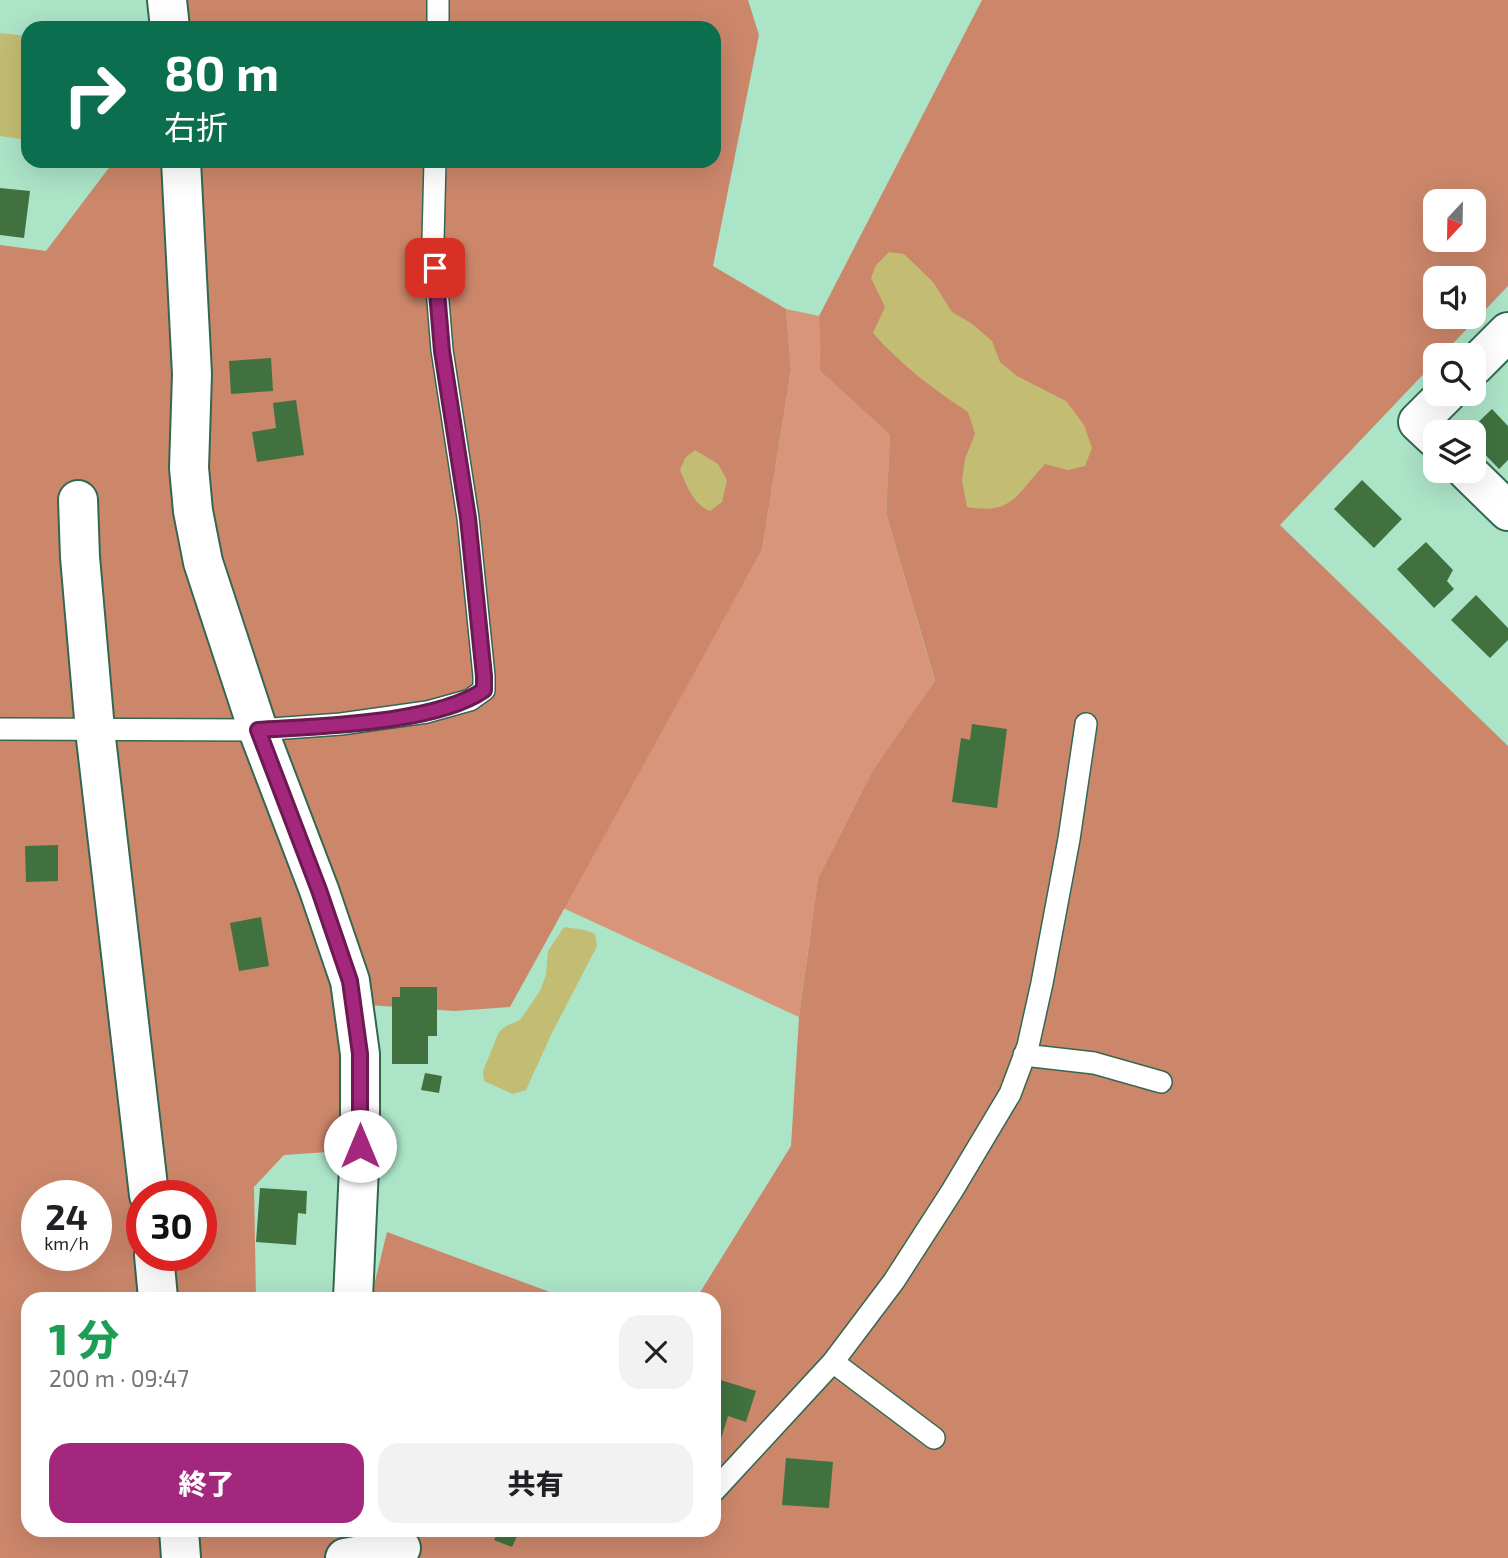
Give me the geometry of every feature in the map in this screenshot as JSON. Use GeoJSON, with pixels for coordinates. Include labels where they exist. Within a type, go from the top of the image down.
{"type":"FeatureCollection","features":[{"type":"Feature","properties":{"kind":"street"},"geometry":{"type":"LineString","coordinates":[[167,0],[169,21]]}},
{"type":"Feature","properties":{"kind":"street"},"geometry":{"type":"LineString","coordinates":[[181,168],[192,374],[189,468],[192,511],[203,562],[258,730],[319,890],[350,981],[360,1067],[360,1146],[353,1292]]}},
{"type":"Feature","properties":{"kind":"street"},"geometry":{"type":"LineString","coordinates":[[1486,354],[1508,332]]}},
{"type":"Feature","properties":{"kind":"street"},"geometry":{"type":"LineString","coordinates":[[1423,427],[1418,422],[1434,406]]}},
{"type":"Feature","properties":{"kind":"street"},"geometry":{"type":"LineString","coordinates":[[1479,483],[1508,511]]}},
{"type":"Feature","properties":{"kind":"street"},"geometry":{"type":"LineString","coordinates":[[78,500],[80,557],[95,730],[147,1180]]}},
{"type":"Feature","properties":{"kind":"street"},"geometry":{"type":"LineString","coordinates":[[155,1271],[157,1292]]}},
{"type":"Feature","properties":{"kind":"street"},"geometry":{"type":"LineString","coordinates":[[179,1537],[181,1558]]}},
{"type":"Feature","properties":{"kind":"street"},"geometry":{"type":"LineString","coordinates":[[345,1558],[400,1545]]}},
{"type":"Feature","properties":{"kind":"lane"},"geometry":{"type":"LineString","coordinates":[[438,0],[438,21]]}},
{"type":"Feature","properties":{"kind":"lane"},"geometry":{"type":"LineString","coordinates":[[0,729],[258,730],[341,724],[428,712],[470,700],[484,690],[468,518],[442,351],[433,240],[435,168]]}},
{"type":"Feature","properties":{"kind":"lane"},"geometry":{"type":"LineString","coordinates":[[721,1483],[833,1362],[894,1281],[1010,1094],[1024,1055],[1042,982],[1069,839],[1086,724]]}},
{"type":"Feature","properties":{"kind":"lane"},"geometry":{"type":"LineString","coordinates":[[1024,1055],[1052,1056],[1094,1063],[1161,1082]]}},
{"type":"Feature","properties":{"kind":"lane"},"geometry":{"type":"LineString","coordinates":[[833,1362],[934,1438]]}},
{"type":"Feature","properties":{"kind":"shaded area"},"geometry":{"type":"Polygon","coordinates":[[[184,0],[748,0],[759,35],[713,266],[786,309],[791,370],[762,550],[510,1007],[454,1011],[339,1003],[343,1151],[284,1155],[254,1187],[256,1292],[21,1292],[21,1537],[721,1537],[721,1292],[700,1292],[791,1146],[799,1017],[818,878],[873,770],[935,681],[886,513],[890,435],[820,371],[819,316],[982,0],[1508,0],[1508,286],[1486,309],[1486,266],[1423,266],[1423,329],[1467,329],[1453,343],[1423,343],[1423,375],[1280,525],[1508,746],[1508,1558],[0,1558],[0,245],[46,251],[109,168],[721,168],[721,21],[185,21],[184,0]]]}},
{"type":"Feature","properties":{"kind":"shaded area"},"geometry":{"type":"Polygon","coordinates":[[[0,33],[21,35],[21,139],[0,136],[0,33]]]}},
{"type":"Feature","properties":{"kind":"shaded area"},"geometry":{"type":"Polygon","coordinates":[[[889,252],[904,254],[933,282],[952,312],[971,323],[992,341],[1000,362],[1017,376],[1066,401],[1084,425],[1092,448],[1085,466],[1068,470],[1045,464],[1020,493],[1005,505],[983,509],[967,507],[962,480],[965,459],[975,434],[968,412],[918,376],[873,333],[885,307],[871,278],[876,265],[889,252]]]}},
{"type":"Feature","properties":{"kind":"shaded area"},"geometry":{"type":"Polygon","coordinates":[[[786,309],[819,316],[820,371],[890,435],[886,513],[935,682],[873,770],[818,878],[799,1017],[563,908],[762,550],[791,370],[786,309]]]}},
{"type":"Feature","properties":{"kind":"shaded area"},"geometry":{"type":"Polygon","coordinates":[[[695,450],[718,464],[727,480],[722,502],[710,511],[695,499],[680,470],[685,458],[695,450]]]}},
{"type":"Feature","properties":{"kind":"shaded area"},"geometry":{"type":"Polygon","coordinates":[[[564,927],[595,934],[597,946],[526,1090],[513,1094],[484,1081],[483,1071],[499,1032],[520,1020],[540,991],[546,975],[548,951],[564,927]]]}},
{"type":"Feature","properties":{"kind":"shaded area"},"geometry":{"type":"Polygon","coordinates":[[[387,1232],[550,1292],[372,1292],[387,1232]]]}},
{"type":"Feature","properties":{"kind":"building"},"geometry":{"type":"Polygon","coordinates":[[[0,188],[30,191],[24,238],[0,235],[0,188]]]}},
{"type":"Feature","properties":{"kind":"building"},"geometry":{"type":"Polygon","coordinates":[[[271,358],[273,391],[231,394],[229,361],[271,358]]]}},
{"type":"Feature","properties":{"kind":"building"},"geometry":{"type":"Polygon","coordinates":[[[296,400],[304,455],[257,462],[252,432],[276,428],[273,403],[296,400]]]}},
{"type":"Feature","properties":{"kind":"building"},"geometry":{"type":"Polygon","coordinates":[[[1492,409],[1508,426],[1508,460],[1499,469],[1486,455],[1486,420],[1481,420],[1492,409]]]}},
{"type":"Feature","properties":{"kind":"building"},"geometry":{"type":"Polygon","coordinates":[[[1362,480],[1402,519],[1374,548],[1334,509],[1362,480]]]}},
{"type":"Feature","properties":{"kind":"building"},"geometry":{"type":"Polygon","coordinates":[[[1426,542],[1453,570],[1447,581],[1454,589],[1434,608],[1397,569],[1426,542]]]}},
{"type":"Feature","properties":{"kind":"building"},"geometry":{"type":"Polygon","coordinates":[[[1476,595],[1508,628],[1508,640],[1490,658],[1451,620],[1476,595]]]}},
{"type":"Feature","properties":{"kind":"building"},"geometry":{"type":"Polygon","coordinates":[[[972,724],[1007,729],[997,808],[952,802],[961,738],[970,740],[972,724]]]}},
{"type":"Feature","properties":{"kind":"building"},"geometry":{"type":"Polygon","coordinates":[[[58,845],[58,881],[26,882],[25,846],[58,845]]]}},
{"type":"Feature","properties":{"kind":"building"},"geometry":{"type":"Polygon","coordinates":[[[261,917],[269,966],[239,971],[230,923],[261,917]]]}},
{"type":"Feature","properties":{"kind":"building"},"geometry":{"type":"Polygon","coordinates":[[[400,987],[437,987],[437,1036],[428,1036],[428,1064],[392,1064],[392,997],[400,997],[400,987]]]}},
{"type":"Feature","properties":{"kind":"building"},"geometry":{"type":"Polygon","coordinates":[[[425,1073],[442,1076],[439,1093],[421,1090],[425,1073]]]}},
{"type":"Feature","properties":{"kind":"building"},"geometry":{"type":"Polygon","coordinates":[[[260,1188],[307,1191],[306,1214],[298,1213],[296,1245],[256,1242],[260,1188]]]}},
{"type":"Feature","properties":{"kind":"building"},"geometry":{"type":"Polygon","coordinates":[[[721,1380],[756,1391],[746,1422],[728,1416],[721,1439],[721,1380]]]}},
{"type":"Feature","properties":{"kind":"building"},"geometry":{"type":"Polygon","coordinates":[[[786,1458],[833,1462],[829,1508],[782,1505],[786,1458]]]}},
{"type":"Feature","properties":{"kind":"building"},"geometry":{"type":"Polygon","coordinates":[[[496,1537],[517,1537],[512,1547],[494,1540],[496,1537]]]}},
{"type":"Feature","properties":{"kind":"route"},"geometry":{"type":"LineString","coordinates":[[360,1146],[360,1054],[350,981],[319,890],[258,730],[341,724],[428,712],[470,700],[484,690],[468,518],[442,351],[435,268]]}}]}
